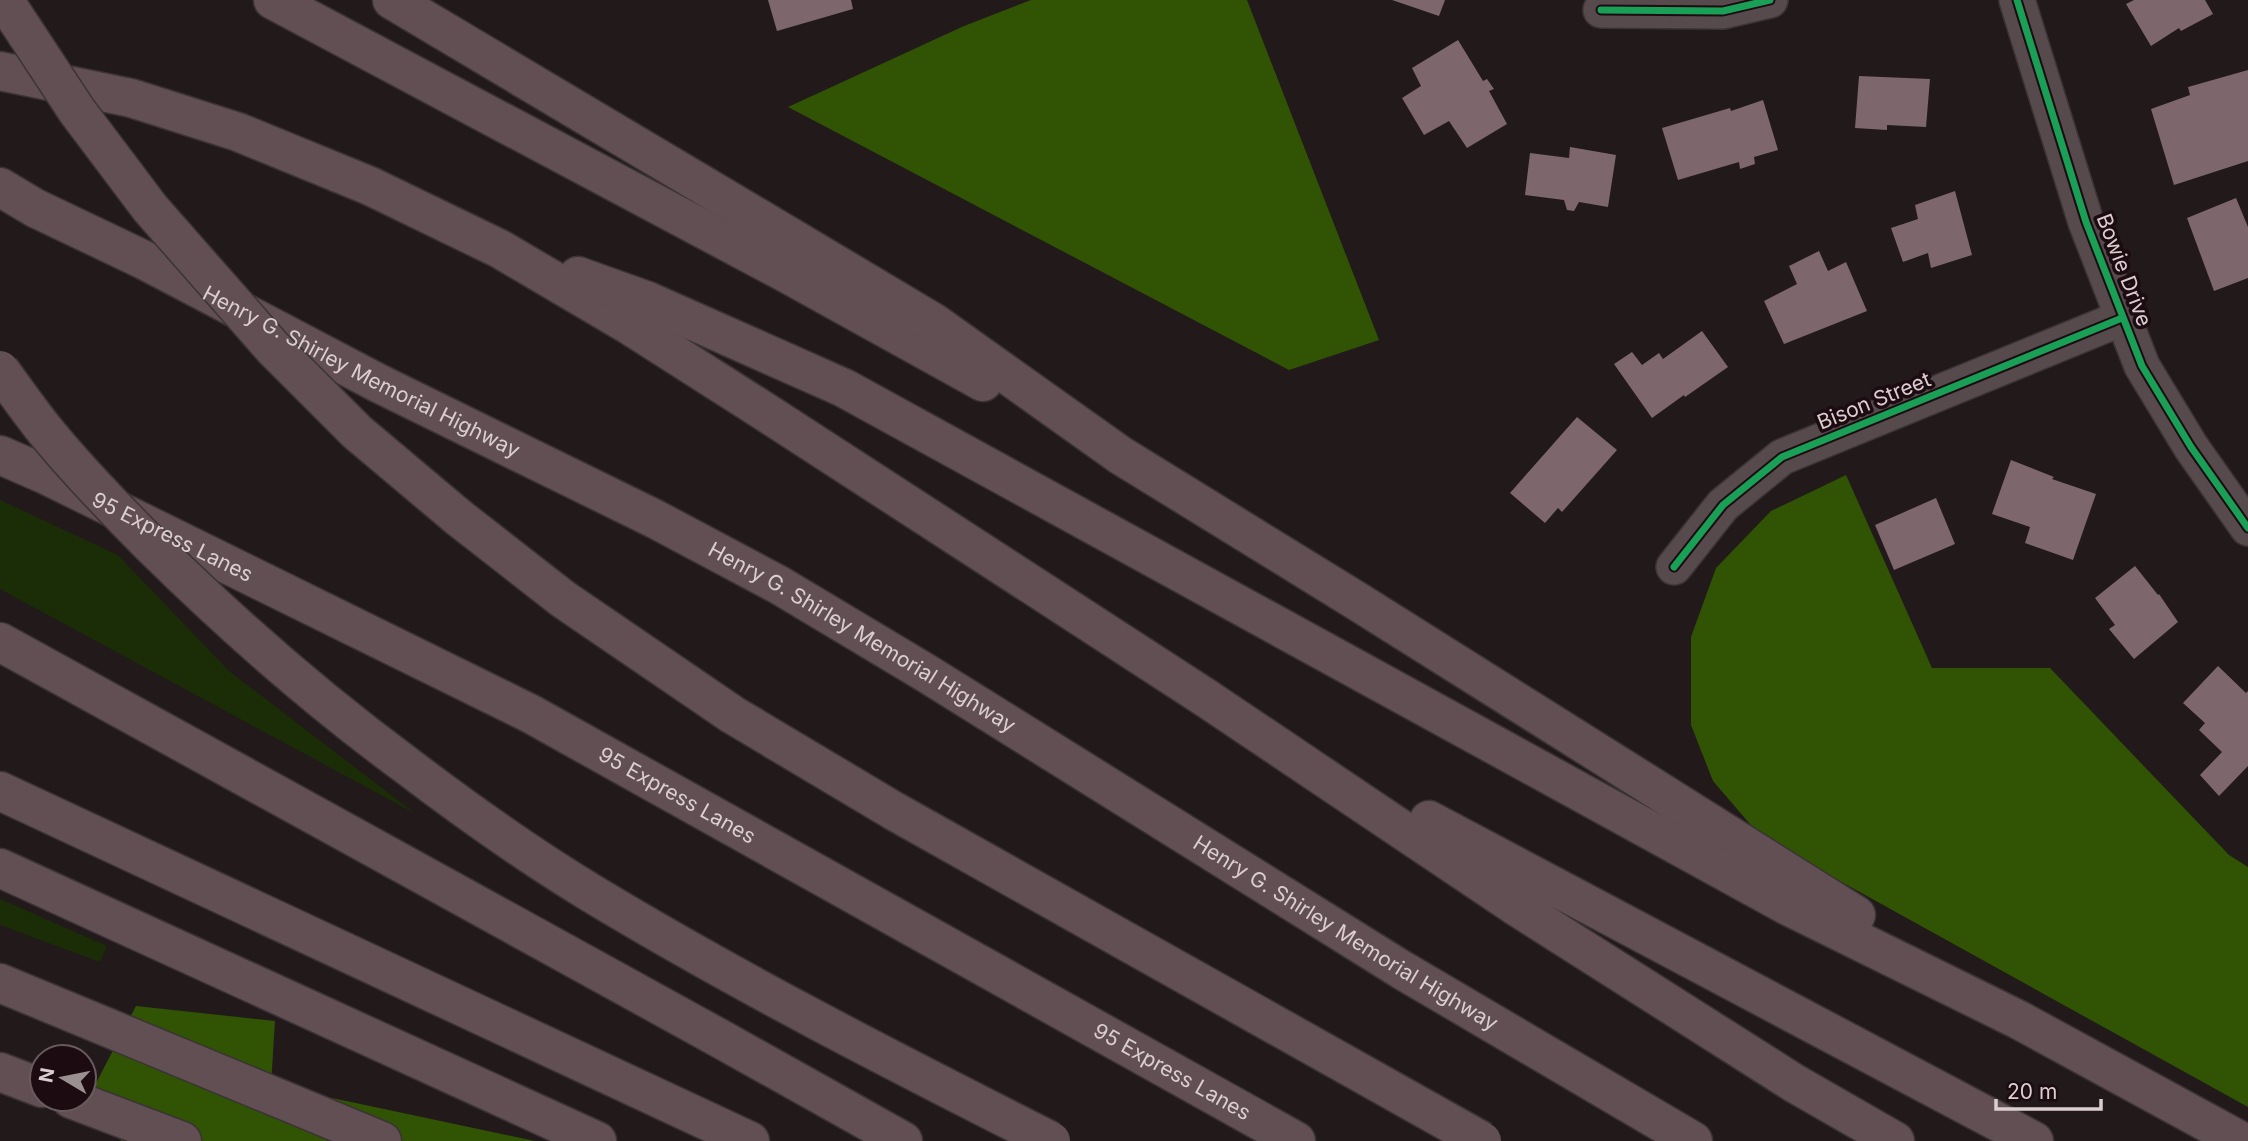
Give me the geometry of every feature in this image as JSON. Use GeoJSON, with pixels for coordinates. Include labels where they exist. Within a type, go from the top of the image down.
{"type":"FeatureCollection","features":[{"type":"Feature","properties":{"kind":"highway"},"geometry":{"type":"LineString","coordinates":[[4,0],[77,111],[150,208],[273,348],[357,432],[458,517],[563,599],[733,715],[894,811],[1482,1141]]}},
{"type":"Feature","properties":{"kind":"highway"},"geometry":{"type":"LineString","coordinates":[[273,0],[1121,455]]}},
{"type":"Feature","properties":{"kind":"highway"},"geometry":{"type":"LineString","coordinates":[[392,0],[933,322],[1121,455],[2019,1020]]}},
{"type":"Feature","properties":{"kind":"highway"},"geometry":{"type":"LineString","coordinates":[[0,71],[131,98],[238,132],[370,186],[500,249],[758,407],[1206,698],[1517,907],[1794,1083],[1895,1141]]}},
{"type":"Feature","properties":{"kind":"highway","name":"Henry G. Shirley Memorial Highway"},"geometry":{"type":"LineString","coordinates":[[0,187],[35,208],[144,260],[378,383],[655,519],[779,585],[926,673],[1402,970],[1693,1141]]}},
{"type":"Feature","properties":{"kind":"highway"},"geometry":{"type":"LineString","coordinates":[[500,249],[648,301],[844,388],[1788,906],[2019,1020],[2241,1141]]}},
{"type":"Feature","properties":{"kind":"highway"},"geometry":{"type":"LineString","coordinates":[[0,370],[45,430],[124,518],[210,603],[343,718],[457,804],[588,891],[727,973],[1051,1141]]}},
{"type":"Feature","properties":{"kind":"highway"},"geometry":{"type":"LineString","coordinates":[[0,446],[46,475]]}},
{"type":"Feature","properties":{"kind":"highway"},"geometry":{"type":"LineString","coordinates":[[0,455],[46,475]]}},
{"type":"Feature","properties":{"kind":"highway","name":"95 Express Lanes"},"geometry":{"type":"LineString","coordinates":[[46,475],[531,714],[1296,1141]]}},
{"type":"Feature","properties":{"kind":"highway"},"geometry":{"type":"LineString","coordinates":[[0,642],[903,1141]]}},
{"type":"Feature","properties":{"kind":"highway"},"geometry":{"type":"LineString","coordinates":[[1206,698],[1531,876],[2034,1141]]}},
{"type":"Feature","properties":{"kind":"highway"},"geometry":{"type":"LineString","coordinates":[[0,791],[750,1141]]}},
{"type":"Feature","properties":{"kind":"highway"},"geometry":{"type":"LineString","coordinates":[[0,869],[597,1141]]}},
{"type":"Feature","properties":{"kind":"highway"},"geometry":{"type":"LineString","coordinates":[[0,983],[382,1141]]}},
{"type":"Feature","properties":{"kind":"highway"},"geometry":{"type":"LineString","coordinates":[[0,1072],[28,1083]]}},
{"type":"Feature","properties":{"kind":"highway"},"geometry":{"type":"LineString","coordinates":[[98,1109],[182,1141]]}},
{"type":"Feature","properties":{"kind":"street"},"geometry":{"type":"LineString","coordinates":[[1601,10],[1723,11],[1770,0]]}},
{"type":"Feature","properties":{"kind":"street","name":"Bowie Drive"},"geometry":{"type":"LineString","coordinates":[[2017,0],[2086,222],[2142,366],[2191,447],[2248,528]]}},
{"type":"Feature","properties":{"kind":"street","name":"Bison Street"},"geometry":{"type":"LineString","coordinates":[[1674,567],[1723,505],[1782,457],[2122,318]]}},
{"type":"Feature","properties":{"kind":"green space"},"geometry":{"type":"Polygon","coordinates":[[[1031,0],[1247,0],[1379,340],[1289,370],[788,107],[964,26],[1031,0]]]}},
{"type":"Feature","properties":{"kind":"green space"},"geometry":{"type":"Polygon","coordinates":[[[1846,475],[1932,668],[2050,668],[2229,855],[2248,867],[2248,1107],[1762,838],[1713,781],[1691,725],[1691,637],[1716,568],[1771,511],[1846,475]]]}},
{"type":"Feature","properties":{"kind":"green space"},"geometry":{"type":"Polygon","coordinates":[[[0,500],[118,555],[229,671],[416,814],[0,589],[0,500]]]}},
{"type":"Feature","properties":{"kind":"green space"},"geometry":{"type":"Polygon","coordinates":[[[0,899],[107,946],[100,962],[0,925],[0,899]]]}},
{"type":"Feature","properties":{"kind":"green space"},"geometry":{"type":"Polygon","coordinates":[[[136,1006],[275,1021],[271,1085],[535,1141],[122,1141],[80,1114],[98,1113],[98,1079],[136,1006]]]}},
{"type":"Feature","properties":{"kind":"building"},"geometry":{"type":"Polygon","coordinates":[[[768,0],[851,0],[853,9],[777,31],[768,0]]]}},
{"type":"Feature","properties":{"kind":"building"},"geometry":{"type":"Polygon","coordinates":[[[1392,0],[1445,0],[1439,16],[1392,0]]]}},
{"type":"Feature","properties":{"kind":"building"},"geometry":{"type":"Polygon","coordinates":[[[2134,0],[2205,0],[2213,14],[2181,31],[2179,28],[2151,46],[2126,4],[2134,0]]]}},
{"type":"Feature","properties":{"kind":"building"},"geometry":{"type":"Polygon","coordinates":[[[1458,40],[1483,81],[1487,79],[1494,89],[1489,91],[1507,124],[1467,148],[1449,121],[1424,135],[1402,98],[1421,86],[1412,68],[1458,40]]]}},
{"type":"Feature","properties":{"kind":"building"},"geometry":{"type":"Polygon","coordinates":[[[2248,70],[2248,161],[2174,185],[2151,109],[2190,95],[2188,87],[2248,70]]]}},
{"type":"Feature","properties":{"kind":"building"},"geometry":{"type":"Polygon","coordinates":[[[1859,76],[1930,79],[1926,127],[1887,125],[1887,130],[1855,128],[1859,76]]]}},
{"type":"Feature","properties":{"kind":"building"},"geometry":{"type":"Polygon","coordinates":[[[1763,100],[1778,150],[1754,157],[1755,164],[1740,169],[1739,162],[1678,180],[1662,128],[1763,100]]]}},
{"type":"Feature","properties":{"kind":"building"},"geometry":{"type":"Polygon","coordinates":[[[1570,147],[1616,155],[1608,207],[1579,202],[1574,211],[1567,210],[1564,200],[1525,195],[1530,153],[1569,158],[1570,147]]]}},
{"type":"Feature","properties":{"kind":"building"},"geometry":{"type":"Polygon","coordinates":[[[1955,191],[1972,255],[1931,268],[1928,253],[1903,262],[1891,228],[1918,219],[1915,205],[1955,191]]]}},
{"type":"Feature","properties":{"kind":"building"},"geometry":{"type":"Polygon","coordinates":[[[2236,198],[2248,227],[2248,278],[2214,291],[2187,218],[2236,198]]]}},
{"type":"Feature","properties":{"kind":"building"},"geometry":{"type":"Polygon","coordinates":[[[1819,251],[1828,271],[1846,262],[1867,311],[1784,344],[1764,301],[1797,284],[1789,266],[1819,251]]]}},
{"type":"Feature","properties":{"kind":"building"},"geometry":{"type":"Polygon","coordinates":[[[1702,331],[1728,367],[1652,418],[1614,364],[1632,352],[1642,365],[1659,353],[1663,359],[1702,331]]]}},
{"type":"Feature","properties":{"kind":"building"},"geometry":{"type":"Polygon","coordinates":[[[1577,417],[1617,450],[1562,512],[1558,508],[1545,523],[1510,493],[1577,417]]]}},
{"type":"Feature","properties":{"kind":"building"},"geometry":{"type":"Polygon","coordinates":[[[2011,460],[2054,477],[2052,479],[2096,494],[2073,560],[2025,543],[2030,527],[1992,514],[2011,460]]]}},
{"type":"Feature","properties":{"kind":"building"},"geometry":{"type":"Polygon","coordinates":[[[1936,498],[1955,544],[1894,570],[1875,525],[1936,498]]]}},
{"type":"Feature","properties":{"kind":"building"},"geometry":{"type":"Polygon","coordinates":[[[2135,566],[2178,622],[2134,659],[2109,629],[2115,625],[2095,598],[2135,566]]]}},
{"type":"Feature","properties":{"kind":"building"},"geometry":{"type":"Polygon","coordinates":[[[2218,666],[2246,693],[2248,691],[2248,766],[2219,796],[2200,775],[2222,752],[2199,730],[2205,723],[2183,703],[2218,666]]]}},
{"type":"Feature","properties":{"kind":"cycle path"},"geometry":{"type":"LineString","coordinates":[[1601,10],[1723,11],[1770,0]]}},
{"type":"Feature","properties":{"kind":"cycle path"},"geometry":{"type":"LineString","coordinates":[[2017,0],[2086,222],[2142,366],[2191,447],[2248,528]]}},
{"type":"Feature","properties":{"kind":"cycle path"},"geometry":{"type":"LineString","coordinates":[[1674,567],[1723,505],[1782,457],[2122,318]]}}]}
